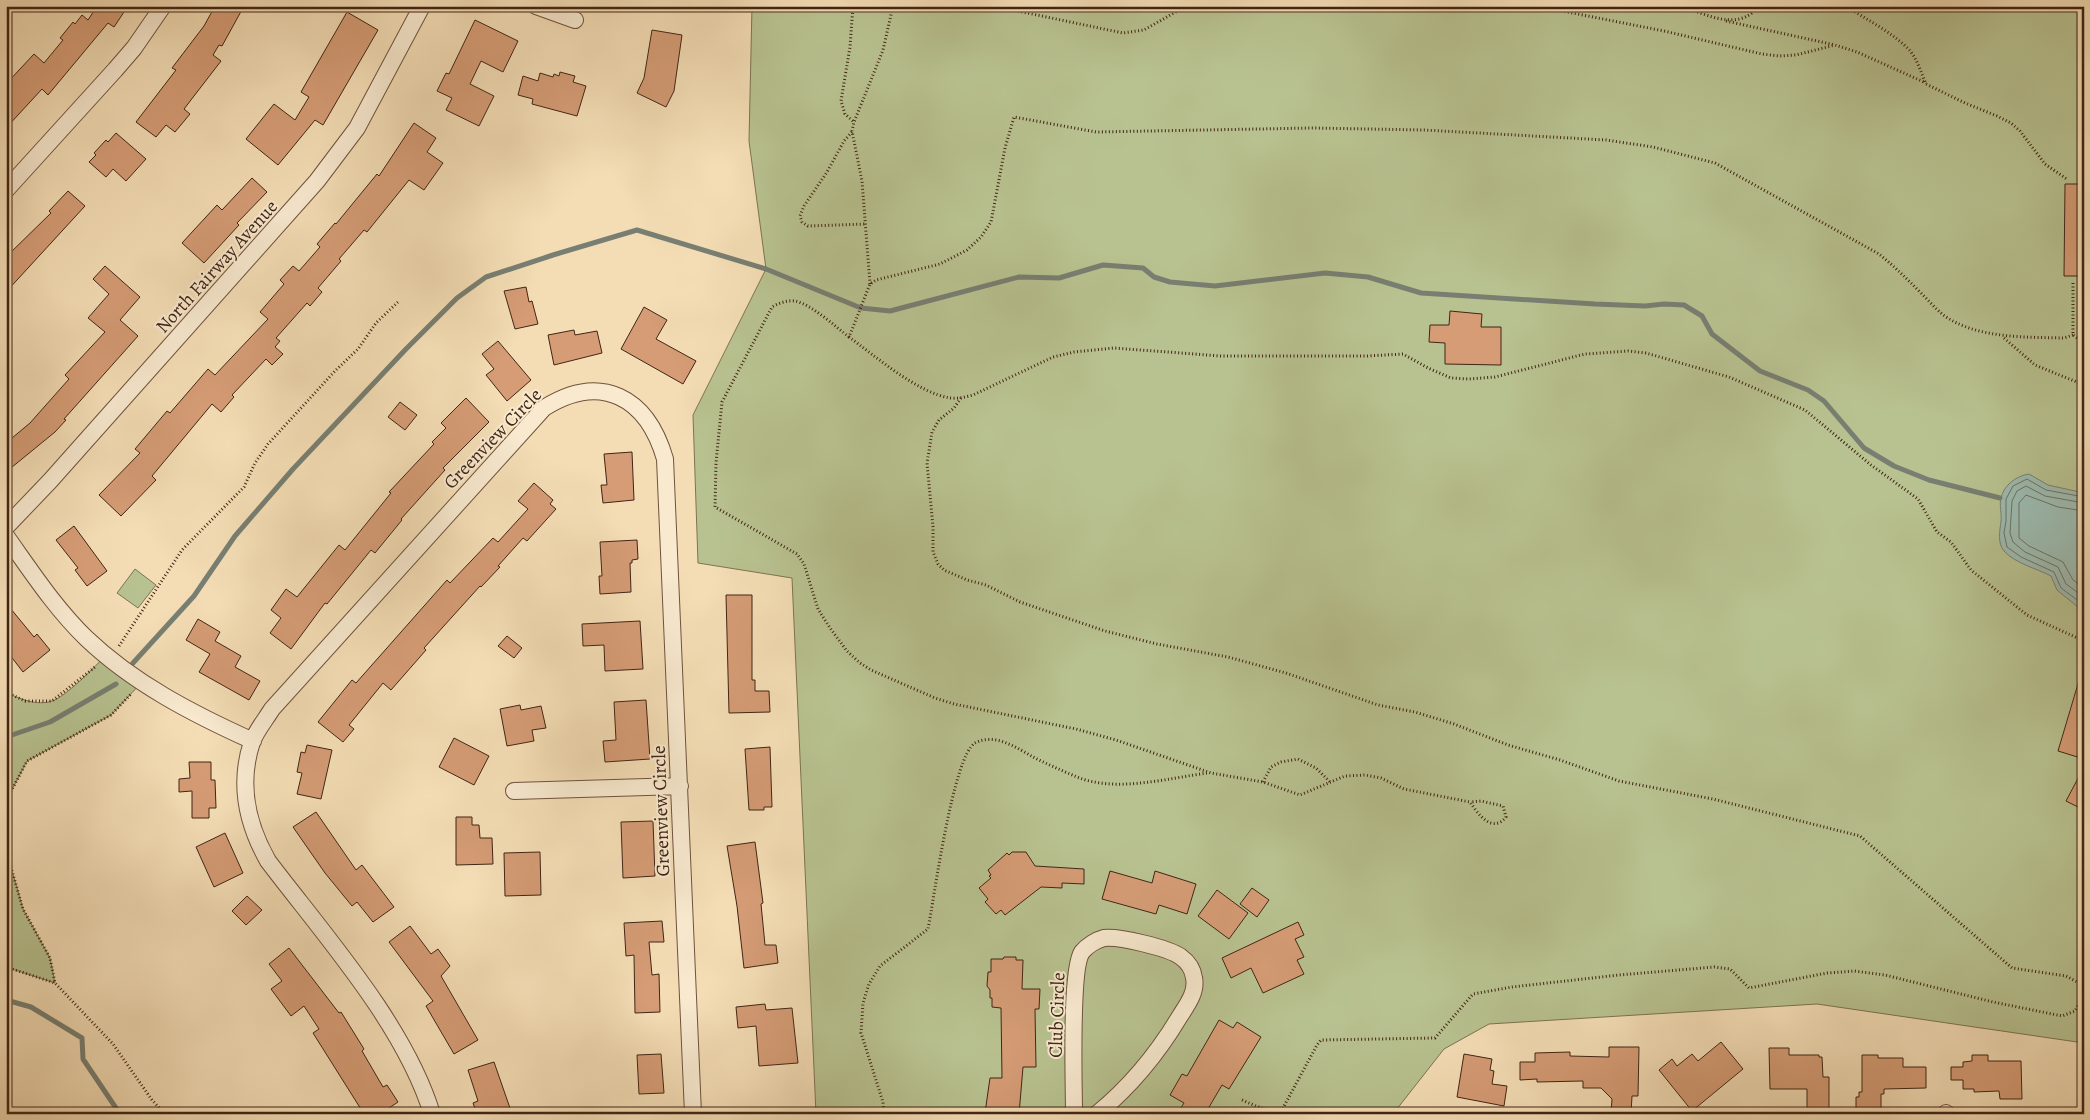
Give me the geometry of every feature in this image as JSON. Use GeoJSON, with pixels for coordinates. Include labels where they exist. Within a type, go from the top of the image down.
{"type":"FeatureCollection","features":[{"type":"Feature","properties":{"kind":"street"},"geometry":{"type":"LineString","coordinates":[[6,190],[134,48],[163,6]]}},
{"type":"Feature","properties":{"kind":"street","name":"North Fairway Avenue"},"geometry":{"type":"LineString","coordinates":[[6,527],[63,466],[317,181],[358,128],[422,6]]}},
{"type":"Feature","properties":{"kind":"street"},"geometry":{"type":"LineString","coordinates":[[536,6],[575,20]]}},
{"type":"Feature","properties":{"kind":"street","name":"Greenview Circle"},"geometry":{"type":"LineString","coordinates":[[432,1114],[424,1087],[400,1043],[373,1001],[268,862],[255,839],[248,814],[246,786],[248,759],[253,741],[272,709],[544,408],[559,398],[588,391],[607,393],[625,398],[639,409],[651,423],[660,438],[665,459],[693,1114]]}},
{"type":"Feature","properties":{"kind":"street"},"geometry":{"type":"LineString","coordinates":[[6,536],[59,608],[85,637],[127,673],[213,723],[253,741]]}},
{"type":"Feature","properties":{"kind":"street"},"geometry":{"type":"LineString","coordinates":[[514,790],[680,786]]}},
{"type":"Feature","properties":{"kind":"street","name":"Club Circle"},"geometry":{"type":"LineString","coordinates":[[1074,1114],[1075,1002],[1078,961],[1082,952],[1103,938],[1113,938],[1170,951],[1179,955],[1187,962],[1195,980],[1194,990],[1187,1005],[1163,1044],[1149,1062],[1097,1114]]}},
{"type":"Feature","properties":{"kind":"path"},"geometry":{"type":"LineString","coordinates":[[854,6],[841,101],[845,114],[854,122]]}},
{"type":"Feature","properties":{"kind":"path"},"geometry":{"type":"LineString","coordinates":[[850,337],[870,284],[862,181],[852,132],[854,122],[884,50],[893,6]]}},
{"type":"Feature","properties":{"kind":"path"},"geometry":{"type":"LineString","coordinates":[[994,6],[1123,33],[1144,30],[1186,6]]}},
{"type":"Feature","properties":{"kind":"path"},"geometry":{"type":"LineString","coordinates":[[1537,6],[1664,31],[1762,54],[1796,55],[1835,44]]}},
{"type":"Feature","properties":{"kind":"path"},"geometry":{"type":"LineString","coordinates":[[1681,6],[1726,21],[1835,44],[1857,52],[1964,104],[2011,123],[2020,131],[2045,164],[2068,180]]}},
{"type":"Feature","properties":{"kind":"path"},"geometry":{"type":"LineString","coordinates":[[1726,21],[1746,18],[1752,13],[1752,6]]}},
{"type":"Feature","properties":{"kind":"path"},"geometry":{"type":"LineString","coordinates":[[1846,6],[1910,50],[1918,63],[1926,84]]}},
{"type":"Feature","properties":{"kind":"path"},"geometry":{"type":"LineString","coordinates":[[870,284],[892,274],[940,264],[967,250],[981,237],[991,222],[1005,148],[1014,117],[1096,132],[1312,128],[1475,132],[1606,140],[1653,146],[1715,163],[1879,254],[1896,268],[1943,315],[1969,327],[2003,337],[2064,338],[2073,335]]}},
{"type":"Feature","properties":{"kind":"path"},"geometry":{"type":"LineString","coordinates":[[852,132],[844,141],[827,172],[804,206],[800,216],[802,222],[808,226],[865,224]]}},
{"type":"Feature","properties":{"kind":"path"},"geometry":{"type":"LineString","coordinates":[[2073,283],[2073,335]]}},
{"type":"Feature","properties":{"kind":"path"},"geometry":{"type":"LineString","coordinates":[[1470,802],[1477,813],[1488,822],[1495,824],[1502,822],[1506,817],[1503,806],[1481,801],[1470,802],[1404,789],[1381,778],[1365,775],[1345,776],[1300,795],[1263,782],[1211,773],[1092,734],[948,702],[872,670],[853,657],[818,609],[804,564],[797,554],[715,507],[716,463],[722,402],[772,307],[783,302],[795,301],[804,304],[899,373],[929,391],[949,398],[962,398],[973,395],[1053,357],[1074,352],[1114,348],[1221,356],[1367,356],[1404,354],[1428,368],[1451,378],[1469,379],[1495,378],[1586,354],[1628,351],[1646,352],[1729,377],[1805,410],[1871,465],[1918,499],[1937,532],[1951,542],[1977,576],[2027,615],[2084,641]]}},
{"type":"Feature","properties":{"kind":"path"},"geometry":{"type":"LineString","coordinates":[[6,692],[25,701],[52,702],[108,657],[122,642],[182,550],[244,487],[268,444],[335,371],[358,349],[376,323],[398,302]]}},
{"type":"Feature","properties":{"kind":"path"},"geometry":{"type":"LineString","coordinates":[[2073,335],[2084,343]]}},
{"type":"Feature","properties":{"kind":"path"},"geometry":{"type":"LineString","coordinates":[[2003,337],[2035,365],[2084,386]]}},
{"type":"Feature","properties":{"kind":"path"},"geometry":{"type":"LineString","coordinates":[[962,398],[940,420],[932,432],[928,451],[927,463],[933,527],[933,552],[938,564],[944,570],[967,580],[986,585],[1020,602],[1105,631],[1157,644],[1228,657],[1270,669],[1378,705],[1415,712],[1454,724],[1508,745],[1619,781],[1713,799],[1860,836],[2012,968],[2066,976],[2082,983],[2080,1001],[2075,1011],[2062,1016],[1994,1002],[1885,975],[1854,971],[1827,973],[1749,988],[1730,968],[1714,967],[1512,987],[1473,994],[1435,1038],[1321,1040],[1283,1108],[1276,1110],[1261,1108],[1242,1100]]}},
{"type":"Feature","properties":{"kind":"path"},"geometry":{"type":"LineString","coordinates":[[6,801],[27,761],[111,716],[142,682]]}},
{"type":"Feature","properties":{"kind":"path"},"geometry":{"type":"LineString","coordinates":[[884,1114],[883,1102],[860,1033],[863,1003],[869,984],[880,966],[928,929],[954,791],[969,750],[976,743],[991,740],[1003,742],[1079,778],[1098,782],[1148,783],[1180,776],[1211,773]]}},
{"type":"Feature","properties":{"kind":"path"},"geometry":{"type":"LineString","coordinates":[[1263,782],[1271,767],[1281,762],[1298,759],[1316,768],[1330,782]]}},
{"type":"Feature","properties":{"kind":"path"},"geometry":{"type":"LineString","coordinates":[[6,850],[23,909],[50,958],[55,983]]}},
{"type":"Feature","properties":{"kind":"path"},"geometry":{"type":"LineString","coordinates":[[6,967],[55,983],[113,1044],[164,1114]]}},
{"type":"Feature","properties":{"kind":"green space"},"geometry":{"type":"Polygon","coordinates":[[[752,6],[2084,6],[2084,1043],[1817,1004],[1489,1024],[1444,1049],[1393,1114],[816,1114],[792,578],[698,563],[693,415],[766,269],[749,141],[752,6]]]}},
{"type":"Feature","properties":{"kind":"green space"},"geometry":{"type":"Polygon","coordinates":[[[135,569],[156,585],[138,608],[117,593],[135,569]]]}},
{"type":"Feature","properties":{"kind":"green space"},"geometry":{"type":"Polygon","coordinates":[[[106,655],[142,682],[111,715],[27,761],[6,801],[6,692],[34,702],[52,701],[72,688],[106,655]]]}},
{"type":"Feature","properties":{"kind":"green space"},"geometry":{"type":"Polygon","coordinates":[[[6,850],[23,909],[50,958],[55,983],[6,967],[6,850]]]}},
{"type":"Feature","properties":{"kind":"water"},"geometry":{"type":"Polygon","coordinates":[[[2029,474],[2048,485],[2084,493],[2084,612],[2057,590],[2051,576],[2014,559],[2004,551],[2000,544],[2000,501],[2003,493],[2011,482],[2029,474]]]}},
{"type":"Feature","properties":{"kind":"building"},"geometry":{"type":"Polygon","coordinates":[[[97,6],[128,6],[114,27],[108,23],[48,95],[42,89],[6,128],[6,84],[34,54],[44,63],[63,40],[60,38],[73,22],[75,24],[82,15],[88,20],[97,6]]]}},
{"type":"Feature","properties":{"kind":"building"},"geometry":{"type":"Polygon","coordinates":[[[215,6],[244,6],[222,46],[219,45],[213,55],[221,61],[184,109],[190,114],[175,132],[166,125],[156,137],[136,122],[176,70],[172,68],[204,26],[215,6]]]}},
{"type":"Feature","properties":{"kind":"building"},"geometry":{"type":"Polygon","coordinates":[[[347,12],[378,30],[323,125],[315,120],[278,165],[246,139],[274,104],[295,120],[309,97],[301,92],[347,12]]]}},
{"type":"Feature","properties":{"kind":"building"},"geometry":{"type":"Polygon","coordinates":[[[475,20],[518,41],[503,72],[481,61],[470,84],[494,96],[479,126],[446,110],[452,98],[437,91],[446,73],[449,74],[475,20]]]}},
{"type":"Feature","properties":{"kind":"building"},"geometry":{"type":"Polygon","coordinates":[[[652,30],[682,35],[674,91],[666,107],[637,93],[644,78],[652,30]]]}},
{"type":"Feature","properties":{"kind":"building"},"geometry":{"type":"Polygon","coordinates":[[[560,72],[575,76],[573,82],[586,86],[577,116],[532,104],[533,99],[518,95],[523,76],[538,81],[540,73],[553,77],[554,74],[559,76],[560,72]]]}},
{"type":"Feature","properties":{"kind":"building"},"geometry":{"type":"Polygon","coordinates":[[[414,123],[436,138],[427,152],[443,163],[424,190],[409,180],[367,232],[364,230],[339,259],[341,261],[318,288],[322,292],[310,306],[307,303],[276,338],[280,341],[275,347],[283,354],[272,365],[266,359],[232,395],[234,397],[221,412],[212,404],[152,476],[156,480],[121,516],[99,495],[140,453],[135,449],[167,411],[170,413],[208,369],[215,375],[268,319],[260,312],[284,284],[280,280],[293,266],[299,271],[320,247],[317,244],[377,174],[379,176],[414,123]]]}},
{"type":"Feature","properties":{"kind":"building"},"geometry":{"type":"Polygon","coordinates":[[[116,133],[146,159],[126,181],[113,169],[106,177],[89,162],[96,155],[94,153],[106,140],[108,142],[116,133]]]}},
{"type":"Feature","properties":{"kind":"building"},"geometry":{"type":"Polygon","coordinates":[[[252,178],[267,192],[237,223],[239,225],[204,263],[182,243],[217,205],[222,210],[252,178]]]}},
{"type":"Feature","properties":{"kind":"building"},"geometry":{"type":"Polygon","coordinates":[[[2065,184],[2084,184],[2084,276],[2064,276],[2065,184]]]}},
{"type":"Feature","properties":{"kind":"building"},"geometry":{"type":"Polygon","coordinates":[[[68,191],[85,206],[6,292],[6,257],[51,213],[49,211],[68,191]]]}},
{"type":"Feature","properties":{"kind":"building"},"geometry":{"type":"Polygon","coordinates":[[[105,266],[140,297],[120,320],[138,336],[64,419],[66,420],[55,432],[6,472],[6,443],[30,423],[69,379],[65,375],[105,332],[88,318],[109,294],[93,279],[105,266]]]}},
{"type":"Feature","properties":{"kind":"building"},"geometry":{"type":"Polygon","coordinates":[[[526,287],[529,302],[532,301],[538,324],[515,329],[504,291],[526,287]]]}},
{"type":"Feature","properties":{"kind":"building"},"geometry":{"type":"Polygon","coordinates":[[[644,307],[667,320],[656,339],[696,361],[683,384],[621,349],[644,307]]]}},
{"type":"Feature","properties":{"kind":"building"},"geometry":{"type":"Polygon","coordinates":[[[1450,311],[1482,314],[1481,327],[1501,327],[1501,365],[1445,364],[1445,343],[1429,342],[1430,325],[1449,325],[1450,311]]]}},
{"type":"Feature","properties":{"kind":"building"},"geometry":{"type":"Polygon","coordinates":[[[574,330],[575,335],[597,331],[602,353],[554,365],[548,335],[574,330]]]}},
{"type":"Feature","properties":{"kind":"building"},"geometry":{"type":"Polygon","coordinates":[[[498,341],[531,380],[507,401],[486,375],[494,369],[482,354],[498,341]]]}},
{"type":"Feature","properties":{"kind":"building"},"geometry":{"type":"Polygon","coordinates":[[[466,398],[489,422],[443,468],[445,470],[401,519],[375,553],[371,550],[327,604],[325,603],[291,649],[270,633],[281,618],[271,610],[286,589],[297,597],[339,545],[345,550],[391,493],[389,492],[434,444],[432,442],[446,428],[441,423],[466,398]]]}},
{"type":"Feature","properties":{"kind":"building"},"geometry":{"type":"Polygon","coordinates":[[[400,402],[417,415],[405,430],[388,417],[400,402]]]}},
{"type":"Feature","properties":{"kind":"building"},"geometry":{"type":"Polygon","coordinates":[[[632,452],[634,500],[603,503],[601,485],[607,485],[604,454],[632,452]]]}},
{"type":"Feature","properties":{"kind":"building"},"geometry":{"type":"Polygon","coordinates":[[[534,483],[553,500],[550,504],[556,509],[527,541],[523,538],[498,566],[500,567],[480,586],[424,648],[426,650],[391,690],[383,683],[349,725],[354,729],[343,742],[318,722],[352,680],[356,683],[447,580],[450,583],[493,538],[498,542],[528,509],[518,501],[534,483]]]}},
{"type":"Feature","properties":{"kind":"building"},"geometry":{"type":"Polygon","coordinates":[[[74,526],[107,571],[87,586],[75,570],[78,568],[56,540],[74,526]]]}},
{"type":"Feature","properties":{"kind":"building"},"geometry":{"type":"Polygon","coordinates":[[[637,540],[638,559],[632,560],[632,563],[630,563],[631,592],[600,594],[599,576],[602,576],[600,542],[637,540]]]}},
{"type":"Feature","properties":{"kind":"building"},"geometry":{"type":"Polygon","coordinates":[[[726,595],[752,595],[752,680],[755,680],[755,691],[769,691],[770,712],[729,713],[726,595]]]}},
{"type":"Feature","properties":{"kind":"building"},"geometry":{"type":"Polygon","coordinates":[[[6,603],[34,637],[37,634],[50,650],[23,672],[6,650],[6,603]]]}},
{"type":"Feature","properties":{"kind":"building"},"geometry":{"type":"Polygon","coordinates":[[[198,619],[220,632],[215,641],[241,656],[235,667],[260,681],[249,700],[199,672],[210,654],[186,640],[198,619]]]}},
{"type":"Feature","properties":{"kind":"building"},"geometry":{"type":"Polygon","coordinates":[[[640,621],[643,669],[605,671],[604,645],[583,646],[582,624],[640,621]]]}},
{"type":"Feature","properties":{"kind":"building"},"geometry":{"type":"Polygon","coordinates":[[[507,636],[522,648],[514,658],[498,646],[507,636]]]}},
{"type":"Feature","properties":{"kind":"building"},"geometry":{"type":"Polygon","coordinates":[[[2080,677],[2084,678],[2084,759],[2058,751],[2080,677]]]}},
{"type":"Feature","properties":{"kind":"building"},"geometry":{"type":"Polygon","coordinates":[[[646,700],[650,759],[605,762],[603,741],[616,740],[614,702],[646,700]]]}},
{"type":"Feature","properties":{"kind":"building"},"geometry":{"type":"Polygon","coordinates":[[[520,705],[521,710],[541,706],[546,728],[532,730],[534,741],[507,746],[500,709],[520,705]]]}},
{"type":"Feature","properties":{"kind":"building"},"geometry":{"type":"Polygon","coordinates":[[[454,738],[489,756],[474,785],[439,767],[454,738]]]}},
{"type":"Feature","properties":{"kind":"building"},"geometry":{"type":"Polygon","coordinates":[[[307,745],[332,750],[321,799],[297,794],[302,773],[297,772],[301,752],[305,753],[307,745]]]}},
{"type":"Feature","properties":{"kind":"building"},"geometry":{"type":"Polygon","coordinates":[[[770,747],[772,807],[764,807],[764,810],[749,810],[745,749],[770,747]]]}},
{"type":"Feature","properties":{"kind":"building"},"geometry":{"type":"Polygon","coordinates":[[[189,762],[211,762],[211,780],[215,780],[216,808],[209,808],[209,818],[192,818],[192,791],[179,792],[179,779],[190,778],[189,762]]]}},
{"type":"Feature","properties":{"kind":"building"},"geometry":{"type":"Polygon","coordinates":[[[2084,767],[2084,810],[2066,801],[2084,767]]]}},
{"type":"Feature","properties":{"kind":"building"},"geometry":{"type":"Polygon","coordinates":[[[316,812],[356,870],[362,865],[394,907],[373,922],[357,902],[352,906],[325,873],[293,827],[316,812]]]}},
{"type":"Feature","properties":{"kind":"building"},"geometry":{"type":"Polygon","coordinates":[[[456,817],[472,817],[472,825],[479,825],[480,838],[492,838],[493,864],[456,865],[456,817]]]}},
{"type":"Feature","properties":{"kind":"building"},"geometry":{"type":"Polygon","coordinates":[[[653,821],[655,876],[623,878],[621,822],[653,821]]]}},
{"type":"Feature","properties":{"kind":"building"},"geometry":{"type":"Polygon","coordinates":[[[225,833],[243,873],[214,887],[196,847],[225,833]]]}},
{"type":"Feature","properties":{"kind":"building"},"geometry":{"type":"Polygon","coordinates":[[[755,842],[763,903],[761,904],[765,945],[776,945],[778,963],[744,968],[737,906],[727,846],[755,842]]]}},
{"type":"Feature","properties":{"kind":"building"},"geometry":{"type":"Polygon","coordinates":[[[540,852],[541,895],[505,896],[504,853],[540,852]]]}},
{"type":"Feature","properties":{"kind":"building"},"geometry":{"type":"Polygon","coordinates":[[[1012,852],[1026,852],[1035,866],[1084,869],[1084,884],[1062,883],[1062,888],[1041,887],[1005,915],[1001,910],[996,914],[985,902],[988,899],[979,888],[991,878],[988,870],[1007,853],[1009,855],[1012,852]]]}},
{"type":"Feature","properties":{"kind":"building"},"geometry":{"type":"Polygon","coordinates":[[[1110,871],[1152,883],[1155,871],[1196,884],[1187,914],[1159,905],[1156,914],[1102,899],[1110,871]]]}},
{"type":"Feature","properties":{"kind":"building"},"geometry":{"type":"Polygon","coordinates":[[[1252,888],[1269,900],[1257,917],[1240,904],[1252,888]]]}},
{"type":"Feature","properties":{"kind":"building"},"geometry":{"type":"Polygon","coordinates":[[[1217,890],[1248,913],[1229,939],[1198,916],[1217,890]]]}},
{"type":"Feature","properties":{"kind":"building"},"geometry":{"type":"Polygon","coordinates":[[[247,896],[262,910],[246,925],[232,911],[247,896]]]}},
{"type":"Feature","properties":{"kind":"building"},"geometry":{"type":"Polygon","coordinates":[[[662,921],[664,942],[649,942],[652,975],[659,974],[660,1012],[635,1013],[634,955],[626,956],[624,923],[662,921]]]}},
{"type":"Feature","properties":{"kind":"building"},"geometry":{"type":"Polygon","coordinates":[[[1298,922],[1304,935],[1295,939],[1304,957],[1297,960],[1304,974],[1263,993],[1251,968],[1231,978],[1222,958],[1298,922]]]}},
{"type":"Feature","properties":{"kind":"building"},"geometry":{"type":"Polygon","coordinates":[[[410,926],[431,954],[438,949],[450,966],[441,976],[478,1040],[454,1054],[426,1006],[433,1001],[389,942],[410,926]]]}},
{"type":"Feature","properties":{"kind":"building"},"geometry":{"type":"Polygon","coordinates":[[[289,948],[339,1013],[341,1012],[364,1049],[362,1051],[383,1087],[387,1085],[398,1102],[380,1114],[364,1114],[313,1033],[319,1029],[304,1006],[291,1016],[271,989],[282,981],[269,964],[289,948]]]}},
{"type":"Feature","properties":{"kind":"building"},"geometry":{"type":"Polygon","coordinates":[[[1004,957],[1016,957],[1016,960],[1023,960],[1022,989],[1040,989],[1039,1009],[1035,1009],[1036,1067],[1023,1067],[1019,1114],[985,1113],[990,1078],[1002,1078],[1001,1008],[992,1007],[992,998],[990,998],[990,990],[987,986],[988,972],[991,972],[991,959],[1003,959],[1004,957]]]}},
{"type":"Feature","properties":{"kind":"building"},"geometry":{"type":"Polygon","coordinates":[[[765,1004],[766,1010],[792,1008],[798,1063],[759,1066],[756,1026],[738,1028],[736,1007],[765,1004]]]}},
{"type":"Feature","properties":{"kind":"building"},"geometry":{"type":"Polygon","coordinates":[[[1219,1020],[1233,1028],[1237,1022],[1261,1037],[1229,1089],[1222,1085],[1205,1114],[1177,1114],[1184,1103],[1170,1095],[1182,1074],[1187,1076],[1219,1020]]]}},
{"type":"Feature","properties":{"kind":"building"},"geometry":{"type":"Polygon","coordinates":[[[1721,1042],[1743,1069],[1692,1111],[1659,1070],[1672,1059],[1677,1066],[1692,1054],[1698,1061],[1721,1042]]]}},
{"type":"Feature","properties":{"kind":"building"},"geometry":{"type":"Polygon","coordinates":[[[1609,1047],[1639,1047],[1638,1096],[1632,1096],[1631,1113],[1611,1113],[1612,1099],[1601,1088],[1583,1088],[1583,1081],[1537,1082],[1537,1079],[1520,1080],[1520,1062],[1535,1062],[1535,1053],[1570,1052],[1570,1056],[1609,1057],[1609,1047]]]}},
{"type":"Feature","properties":{"kind":"building"},"geometry":{"type":"Polygon","coordinates":[[[1769,1048],[1789,1048],[1789,1055],[1819,1055],[1819,1057],[1822,1057],[1823,1077],[1829,1077],[1829,1111],[1807,1111],[1807,1089],[1770,1089],[1769,1048]]]}},
{"type":"Feature","properties":{"kind":"building"},"geometry":{"type":"Polygon","coordinates":[[[661,1054],[664,1093],[639,1094],[637,1055],[661,1054]]]}},
{"type":"Feature","properties":{"kind":"building"},"geometry":{"type":"Polygon","coordinates":[[[1464,1054],[1492,1059],[1490,1070],[1494,1071],[1492,1084],[1507,1086],[1504,1106],[1457,1097],[1464,1054]]]}},
{"type":"Feature","properties":{"kind":"building"},"geometry":{"type":"Polygon","coordinates":[[[1862,1055],[1878,1055],[1878,1058],[1903,1058],[1903,1067],[1926,1067],[1926,1088],[1884,1089],[1884,1094],[1881,1094],[1881,1114],[1856,1114],[1856,1097],[1859,1097],[1859,1092],[1862,1092],[1862,1055]]]}},
{"type":"Feature","properties":{"kind":"building"},"geometry":{"type":"Polygon","coordinates":[[[1972,1055],[1988,1055],[1988,1061],[2021,1061],[2022,1099],[2000,1099],[1999,1091],[1974,1092],[1974,1089],[1963,1089],[1963,1080],[1951,1080],[1951,1067],[1963,1067],[1963,1062],[1972,1061],[1972,1055]]]}},
{"type":"Feature","properties":{"kind":"building"},"geometry":{"type":"Polygon","coordinates":[[[494,1062],[511,1111],[503,1114],[477,1114],[473,1103],[478,1101],[468,1070],[494,1062]]]}},
{"type":"Feature","properties":{"kind":"waterway"},"geometry":{"type":"LineString","coordinates":[[133,663],[194,596],[235,536],[293,469],[406,349],[457,298],[486,277],[637,230],[766,269],[861,308],[890,311],[1019,277],[1059,278],[1103,265],[1143,268],[1154,277],[1170,282],[1215,286],[1325,273],[1368,277],[1421,293],[1595,304],[1684,305],[1702,316],[1712,334],[1760,371],[1808,390],[1824,401],[1864,448],[1894,466],[1929,480],[2000,498]]}},
{"type":"Feature","properties":{"kind":"waterway"},"geometry":{"type":"LineString","coordinates":[[6,737],[50,722],[116,684]]}},
{"type":"Feature","properties":{"kind":"waterway"},"geometry":{"type":"LineString","coordinates":[[6,1000],[31,1007],[82,1038],[83,1059],[120,1114]]}}]}
